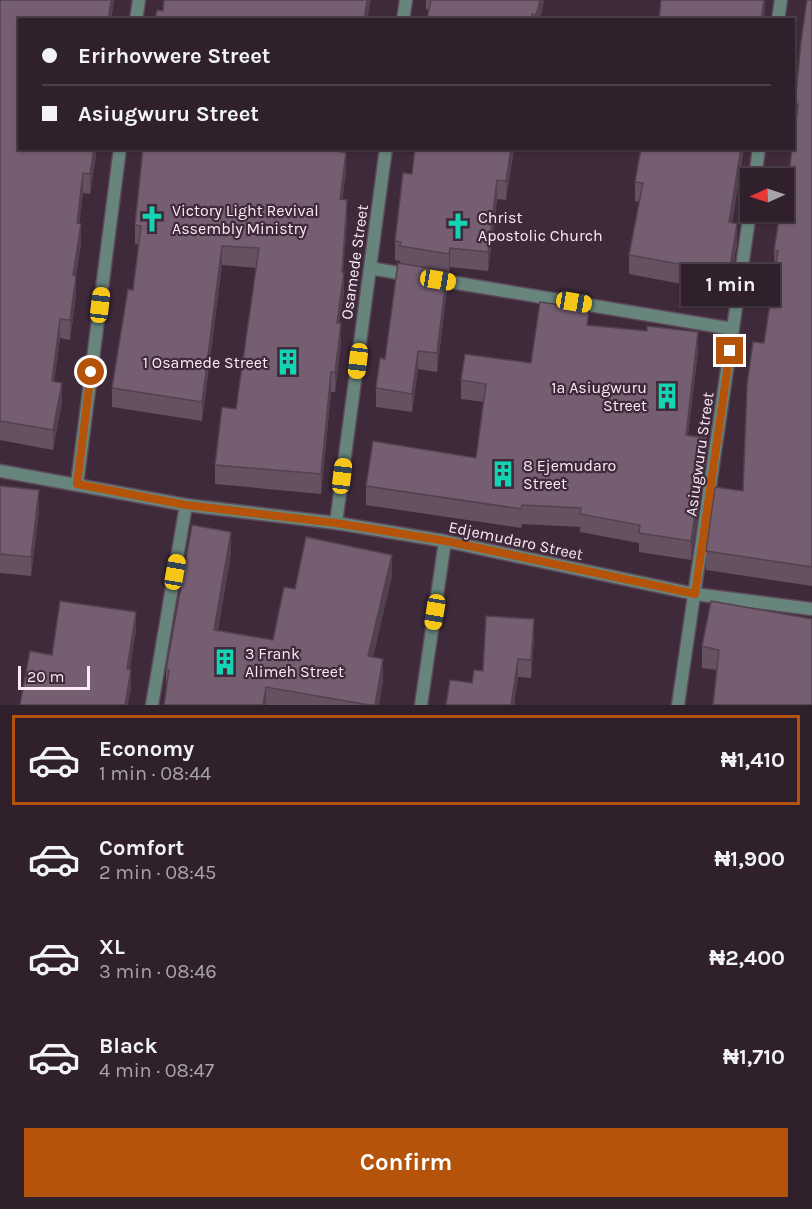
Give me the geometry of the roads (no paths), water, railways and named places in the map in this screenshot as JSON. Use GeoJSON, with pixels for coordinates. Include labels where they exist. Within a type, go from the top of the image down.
{"type":"FeatureCollection","features":[{"type":"Feature","properties":{"kind":"street"},"geometry":{"type":"LineString","coordinates":[[136,18],[139,0]]}},
{"type":"Feature","properties":{"kind":"street"},"geometry":{"type":"LineString","coordinates":[[403,18],[405,0]]}},
{"type":"Feature","properties":{"kind":"street"},"geometry":{"type":"LineString","coordinates":[[778,18],[780,0]]}},
{"type":"Feature","properties":{"kind":"street"},"geometry":{"type":"LineString","coordinates":[[77,484],[120,150]]}},
{"type":"Feature","properties":{"kind":"street","name":"Osamede Street"},"geometry":{"type":"LineString","coordinates":[[336,523],[386,150]]}},
{"type":"Feature","properties":{"kind":"street"},"geometry":{"type":"LineString","coordinates":[[756,168],[759,150]]}},
{"type":"Feature","properties":{"kind":"street","name":"Asiugwuru Street"},"geometry":{"type":"LineString","coordinates":[[678,705],[749,222]]}},
{"type":"Feature","properties":{"kind":"street"},"geometry":{"type":"LineString","coordinates":[[370,268],[733,328]]}},
{"type":"Feature","properties":{"kind":"street","name":"Edjemudaro Street"},"geometry":{"type":"LineString","coordinates":[[0,471],[186,505],[336,523],[446,541],[695,594],[812,609]]}},
{"type":"Feature","properties":{"kind":"street"},"geometry":{"type":"LineString","coordinates":[[152,705],[186,505]]}},
{"type":"Feature","properties":{"kind":"street"},"geometry":{"type":"LineString","coordinates":[[421,705],[446,541]]}},
{"type":"Feature","properties":{"kind":"place","name":"Victory Light Revival Assembly Ministry"},"geometry":{"type":"Point","coordinates":[152,219]}},
{"type":"Feature","properties":{"kind":"place","name":"Christ Apostolic Church"},"geometry":{"type":"Point","coordinates":[458,226]}},
{"type":"Feature","properties":{"kind":"place","name":"1 Osamede Street"},"geometry":{"type":"Point","coordinates":[288,362]}},
{"type":"Feature","properties":{"kind":"place","name":"1a Asiugwuru Street"},"geometry":{"type":"Point","coordinates":[667,396]}},
{"type":"Feature","properties":{"kind":"place","name":"8 Ejemudaro Street"},"geometry":{"type":"Point","coordinates":[503,474]}},
{"type":"Feature","properties":{"kind":"place","name":"3 Frank Alimeh Street"},"geometry":{"type":"Point","coordinates":[225,662]}}]}
